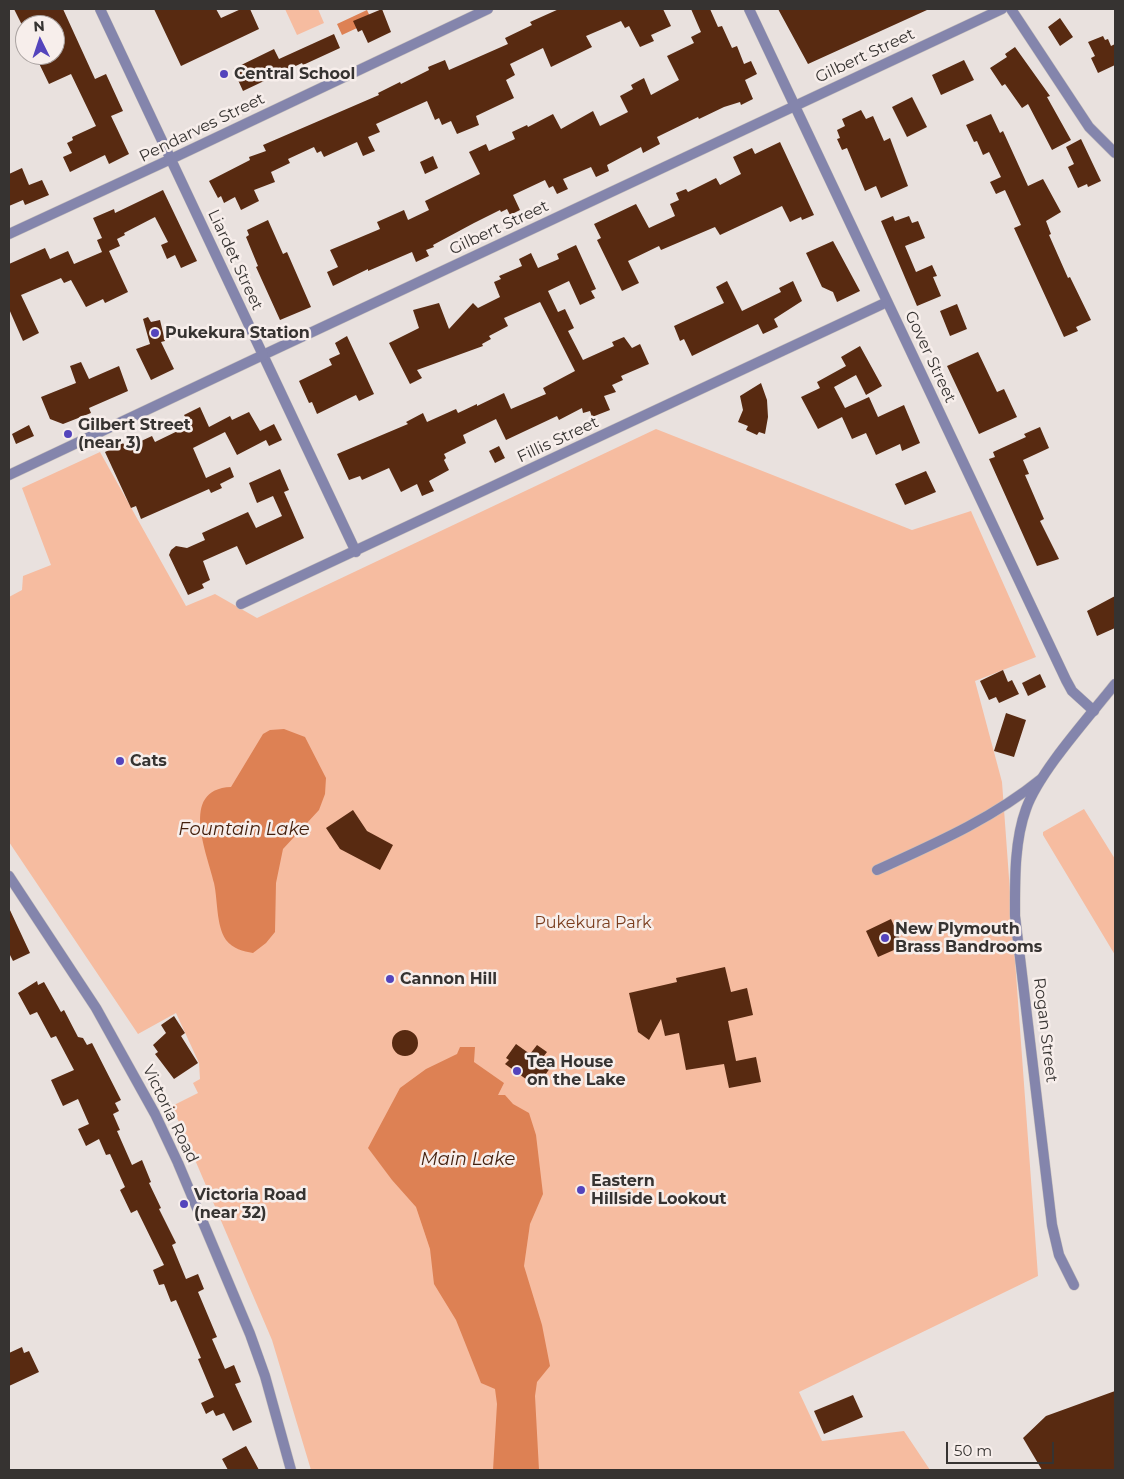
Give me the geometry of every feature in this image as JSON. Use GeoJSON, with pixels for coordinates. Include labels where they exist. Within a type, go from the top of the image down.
{"type":"FeatureCollection","features":[{"type":"Feature","properties":{"kind":"street","name":"Liardet Street"},"geometry":{"type":"LineString","coordinates":[[100,9],[356,552]]}},
{"type":"Feature","properties":{"kind":"street","name":"Pendarves Street"},"geometry":{"type":"LineString","coordinates":[[9,234],[488,9]]}},
{"type":"Feature","properties":{"kind":"street","name":"Gover Street"},"geometry":{"type":"LineString","coordinates":[[749,9],[1066,680],[1072,691],[1094,711]]}},
{"type":"Feature","properties":{"kind":"street","name":"Gilbert Street"},"geometry":{"type":"LineString","coordinates":[[9,475],[1002,9]]}},
{"type":"Feature","properties":{"kind":"street"},"geometry":{"type":"LineString","coordinates":[[1011,9],[1089,127],[1115,153]]}},
{"type":"Feature","properties":{"kind":"street","name":"Fillis Street"},"geometry":{"type":"LineString","coordinates":[[241,604],[356,552],[887,302]]}},
{"type":"Feature","properties":{"kind":"street","name":"Rogan Street"},"geometry":{"type":"LineString","coordinates":[[1074,1285],[1059,1255],[1052,1225],[1015,916],[1015,865],[1026,809],[1043,777],[1115,684]]}},
{"type":"Feature","properties":{"kind":"street"},"geometry":{"type":"LineString","coordinates":[[877,870],[960,832],[1020,796],[1043,777]]}},
{"type":"Feature","properties":{"kind":"street","name":"Victoria Road"},"geometry":{"type":"LineString","coordinates":[[9,876],[96,1008],[155,1114],[182,1171],[250,1334],[265,1376],[291,1470]]}},
{"type":"Feature","properties":{"kind":"green space"},"geometry":{"type":"Polygon","coordinates":[[[285,9],[318,9],[324,23],[297,35],[285,9]]]}},
{"type":"Feature","properties":{"kind":"green space","name":"Pukekura Park"},"geometry":{"type":"Polygon","coordinates":[[[656,429],[912,530],[971,511],[1036,657],[975,681],[1002,782],[1038,1276],[799,1392],[822,1441],[904,1431],[930,1470],[311,1470],[272,1340],[172,1106],[198,1093],[193,1083],[200,1079],[199,1063],[176,1013],[138,1034],[9,842],[9,597],[22,590],[23,576],[51,565],[22,488],[100,452],[186,606],[215,594],[257,618],[656,429]]]}},
{"type":"Feature","properties":{"kind":"green space"},"geometry":{"type":"Polygon","coordinates":[[[1084,809],[1115,859],[1115,955],[1043,835],[1043,832],[1084,809]]]}},
{"type":"Feature","properties":{"kind":"water"},"geometry":{"type":"Polygon","coordinates":[[[367,10],[372,21],[342,35],[337,24],[367,10]]]}},
{"type":"Feature","properties":{"kind":"water","name":"Fountain Lake"},"geometry":{"type":"Polygon","coordinates":[[[284,729],[305,737],[326,778],[325,794],[319,810],[283,849],[276,883],[275,932],[266,943],[253,953],[232,946],[226,940],[220,927],[214,883],[200,825],[201,811],[205,799],[215,791],[231,787],[263,734],[270,730],[284,729]]]}},
{"type":"Feature","properties":{"kind":"water","name":"Main Lake"},"geometry":{"type":"Polygon","coordinates":[[[460,1047],[475,1047],[474,1062],[504,1083],[498,1095],[505,1095],[513,1104],[529,1113],[536,1135],[543,1194],[530,1224],[524,1266],[542,1325],[550,1366],[537,1382],[535,1396],[539,1470],[493,1470],[497,1404],[495,1389],[481,1383],[456,1320],[434,1284],[430,1249],[416,1207],[392,1180],[368,1148],[400,1088],[426,1069],[457,1054],[460,1047]]]}},
{"type":"Feature","properties":{"kind":"building"},"geometry":{"type":"Polygon","coordinates":[[[14,9],[63,9],[95,79],[106,74],[123,111],[111,116],[129,154],[109,164],[105,155],[70,172],[63,157],[72,153],[67,143],[73,140],[72,137],[96,126],[71,74],[49,84],[40,65],[65,65],[65,15],[17,15],[14,9]]]}},
{"type":"Feature","properties":{"kind":"building"},"geometry":{"type":"Polygon","coordinates":[[[154,9],[216,9],[221,18],[241,9],[250,9],[259,29],[181,66],[154,9]]]}},
{"type":"Feature","properties":{"kind":"building"},"geometry":{"type":"Polygon","coordinates":[[[382,9],[391,32],[368,43],[362,30],[358,32],[353,21],[382,9]]]}},
{"type":"Feature","properties":{"kind":"building"},"geometry":{"type":"Polygon","coordinates":[[[559,9],[663,9],[671,26],[651,35],[654,41],[640,47],[629,26],[625,28],[621,21],[586,36],[592,47],[551,67],[543,48],[510,64],[515,75],[506,80],[514,98],[476,116],[479,125],[457,134],[451,121],[442,125],[439,118],[435,120],[427,101],[376,124],[380,132],[368,137],[375,151],[363,156],[357,142],[324,157],[321,151],[317,153],[314,147],[288,159],[290,163],[271,172],[275,182],[254,190],[259,201],[241,210],[235,197],[224,203],[221,196],[218,198],[209,181],[250,160],[249,157],[266,151],[263,145],[379,95],[378,93],[400,82],[401,84],[429,70],[428,67],[445,60],[449,70],[508,44],[505,38],[532,25],[530,22],[559,9]]]}},
{"type":"Feature","properties":{"kind":"building"},"geometry":{"type":"Polygon","coordinates":[[[691,9],[710,9],[718,27],[722,26],[732,48],[737,46],[744,64],[751,61],[757,74],[745,80],[753,99],[741,105],[740,102],[724,107],[699,119],[698,117],[657,137],[660,144],[643,153],[641,147],[607,165],[609,171],[596,177],[591,167],[563,179],[568,189],[557,194],[553,186],[549,188],[545,180],[513,195],[520,210],[510,215],[507,209],[501,212],[500,210],[474,223],[433,245],[434,247],[426,250],[429,256],[416,262],[412,252],[368,271],[368,269],[333,286],[327,272],[338,267],[330,250],[380,229],[377,222],[404,210],[408,220],[429,210],[425,201],[480,174],[469,152],[486,144],[489,151],[515,139],[512,132],[527,125],[528,127],[553,114],[561,129],[593,111],[600,126],[628,112],[620,96],[633,89],[631,85],[644,78],[651,95],[679,80],[667,56],[694,43],[691,37],[701,32],[691,9]]]}},
{"type":"Feature","properties":{"kind":"building"},"geometry":{"type":"Polygon","coordinates":[[[778,9],[927,9],[927,10],[808,64],[778,9]]]}},
{"type":"Feature","properties":{"kind":"building"},"geometry":{"type":"Polygon","coordinates":[[[1060,18],[1073,37],[1060,46],[1048,27],[1060,18]]]}},
{"type":"Feature","properties":{"kind":"building"},"geometry":{"type":"Polygon","coordinates":[[[334,34],[340,48],[303,65],[302,63],[243,91],[233,69],[274,49],[279,59],[334,34]]]}},
{"type":"Feature","properties":{"kind":"building"},"geometry":{"type":"Polygon","coordinates":[[[1103,36],[1105,40],[1108,39],[1111,46],[1115,44],[1115,65],[1098,73],[1091,58],[1095,56],[1088,42],[1103,36]]]}},
{"type":"Feature","properties":{"kind":"building"},"geometry":{"type":"Polygon","coordinates":[[[1015,47],[1050,96],[1047,97],[1071,140],[1052,150],[1028,104],[1022,108],[1005,84],[1002,86],[990,68],[1007,57],[1005,54],[1015,47]]]}},
{"type":"Feature","properties":{"kind":"building"},"geometry":{"type":"Polygon","coordinates":[[[964,60],[974,80],[941,95],[932,75],[964,60]]]}},
{"type":"Feature","properties":{"kind":"building"},"geometry":{"type":"Polygon","coordinates":[[[912,97],[927,127],[907,137],[892,107],[912,97]]]}},
{"type":"Feature","properties":{"kind":"building"},"geometry":{"type":"Polygon","coordinates":[[[861,110],[866,119],[873,116],[884,141],[890,138],[908,186],[881,198],[876,186],[865,191],[847,148],[842,150],[837,139],[840,138],[837,130],[845,126],[842,119],[861,110]]]}},
{"type":"Feature","properties":{"kind":"building"},"geometry":{"type":"Polygon","coordinates":[[[991,114],[1000,133],[1003,131],[1028,186],[1043,179],[1061,212],[1046,221],[1051,234],[1049,235],[1068,278],[1070,277],[1091,320],[1076,327],[1078,331],[1064,337],[1014,228],[1021,225],[1005,190],[996,194],[990,182],[1001,177],[989,152],[983,155],[977,141],[974,142],[966,125],[991,114]]]}},
{"type":"Feature","properties":{"kind":"building"},"geometry":{"type":"Polygon","coordinates":[[[1081,139],[1101,181],[1088,187],[1087,184],[1078,188],[1068,167],[1074,164],[1066,147],[1081,139]]]}},
{"type":"Feature","properties":{"kind":"building"},"geometry":{"type":"Polygon","coordinates":[[[780,142],[814,215],[802,220],[801,217],[790,222],[782,206],[720,235],[715,227],[661,250],[659,246],[628,261],[639,283],[622,291],[597,240],[601,238],[594,224],[636,204],[649,228],[675,216],[670,204],[679,200],[676,193],[686,189],[688,192],[716,178],[720,185],[741,174],[733,157],[752,148],[755,154],[780,142]]]}},
{"type":"Feature","properties":{"kind":"building"},"geometry":{"type":"Polygon","coordinates":[[[433,156],[438,168],[425,174],[420,162],[433,156]]]}},
{"type":"Feature","properties":{"kind":"building"},"geometry":{"type":"Polygon","coordinates":[[[22,168],[29,185],[42,180],[49,195],[25,205],[23,200],[9,206],[9,174],[22,168]]]}},
{"type":"Feature","properties":{"kind":"building"},"geometry":{"type":"Polygon","coordinates":[[[163,190],[197,261],[181,268],[175,255],[167,259],[161,245],[168,242],[155,217],[124,233],[125,235],[117,239],[120,246],[109,251],[128,292],[105,303],[103,299],[86,307],[71,280],[64,283],[61,278],[21,295],[39,333],[23,341],[9,309],[9,264],[45,248],[50,259],[68,251],[74,264],[102,252],[97,240],[102,238],[93,218],[114,209],[115,213],[163,190]]]}},
{"type":"Feature","properties":{"kind":"building"},"geometry":{"type":"Polygon","coordinates":[[[893,216],[895,221],[909,216],[912,223],[918,221],[925,238],[905,246],[916,272],[932,265],[937,276],[933,277],[941,296],[917,306],[881,221],[893,216]]]}},
{"type":"Feature","properties":{"kind":"building"},"geometry":{"type":"Polygon","coordinates":[[[268,220],[283,254],[287,252],[311,307],[280,320],[256,267],[258,266],[246,237],[249,235],[247,230],[268,220]]]}},
{"type":"Feature","properties":{"kind":"building"},"geometry":{"type":"Polygon","coordinates":[[[833,241],[860,291],[837,302],[833,292],[822,287],[806,253],[833,241]]]}},
{"type":"Feature","properties":{"kind":"building"},"geometry":{"type":"Polygon","coordinates":[[[576,245],[596,289],[591,291],[595,298],[580,305],[569,281],[548,291],[558,312],[565,309],[574,328],[568,331],[583,360],[614,346],[612,342],[624,337],[632,348],[640,344],[649,364],[621,376],[623,380],[612,385],[616,392],[604,396],[610,410],[592,417],[590,411],[583,413],[582,408],[559,420],[557,416],[506,440],[496,419],[463,435],[466,443],[444,454],[446,458],[444,460],[449,470],[429,481],[434,491],[422,496],[417,484],[401,492],[389,468],[362,480],[360,476],[349,480],[337,454],[408,424],[406,422],[423,413],[427,422],[456,409],[458,413],[477,404],[477,406],[504,393],[511,409],[546,394],[543,388],[575,371],[540,302],[504,318],[508,326],[489,336],[491,339],[482,344],[483,346],[417,370],[422,378],[410,384],[389,343],[419,328],[413,310],[439,303],[449,329],[473,303],[478,308],[500,297],[494,282],[501,279],[499,276],[522,266],[519,259],[531,253],[538,268],[559,259],[557,254],[576,245]]]}},
{"type":"Feature","properties":{"kind":"building"},"geometry":{"type":"Polygon","coordinates":[[[727,281],[742,311],[781,292],[779,288],[793,281],[802,301],[774,319],[778,327],[763,334],[758,324],[692,356],[684,339],[680,341],[674,326],[724,303],[716,287],[727,281]]]}},
{"type":"Feature","properties":{"kind":"building"},"geometry":{"type":"Polygon","coordinates":[[[957,304],[967,329],[950,336],[940,311],[957,304]]]}},
{"type":"Feature","properties":{"kind":"building"},"geometry":{"type":"Polygon","coordinates":[[[148,317],[151,322],[160,320],[165,341],[161,342],[174,369],[151,380],[136,349],[150,344],[143,319],[148,317]]]}},
{"type":"Feature","properties":{"kind":"building"},"geometry":{"type":"Polygon","coordinates":[[[347,336],[374,394],[359,401],[356,395],[317,414],[312,402],[309,403],[299,381],[332,365],[329,359],[340,354],[335,343],[347,336]]]}},
{"type":"Feature","properties":{"kind":"building"},"geometry":{"type":"Polygon","coordinates":[[[860,346],[882,386],[866,395],[856,375],[834,387],[845,408],[869,397],[878,417],[904,405],[920,443],[902,451],[900,444],[876,455],[866,433],[852,439],[842,417],[818,429],[801,397],[820,388],[817,382],[846,366],[841,357],[860,346]]]}},
{"type":"Feature","properties":{"kind":"building"},"geometry":{"type":"Polygon","coordinates":[[[978,352],[997,392],[1004,389],[1017,417],[979,434],[947,366],[978,352]]]}},
{"type":"Feature","properties":{"kind":"building"},"geometry":{"type":"Polygon","coordinates":[[[81,362],[89,379],[119,366],[128,391],[89,408],[91,413],[63,424],[50,419],[41,397],[76,383],[70,366],[81,362]]]}},
{"type":"Feature","properties":{"kind":"building"},"geometry":{"type":"Polygon","coordinates":[[[761,383],[767,400],[768,417],[765,434],[759,432],[757,435],[746,430],[748,426],[738,422],[743,410],[740,396],[761,383]]]}},
{"type":"Feature","properties":{"kind":"building"},"geometry":{"type":"Polygon","coordinates":[[[200,407],[209,427],[230,416],[232,420],[249,412],[260,431],[274,424],[282,440],[269,446],[266,440],[237,455],[225,432],[193,448],[206,478],[230,467],[234,477],[220,484],[222,488],[211,493],[209,489],[141,519],[136,506],[131,508],[105,452],[123,443],[126,448],[152,436],[155,442],[190,425],[184,415],[200,407]]]}},
{"type":"Feature","properties":{"kind":"building"},"geometry":{"type":"Polygon","coordinates":[[[29,425],[34,436],[16,444],[12,434],[29,425]]]}},
{"type":"Feature","properties":{"kind":"building"},"geometry":{"type":"Polygon","coordinates":[[[1040,427],[1049,448],[1023,460],[1029,474],[1025,475],[1044,519],[1040,521],[1059,559],[1037,566],[989,459],[995,457],[993,452],[1026,437],[1024,434],[1040,427]]]}},
{"type":"Feature","properties":{"kind":"building"},"geometry":{"type":"Polygon","coordinates":[[[499,446],[505,458],[495,463],[489,451],[499,446]]]}},
{"type":"Feature","properties":{"kind":"building"},"geometry":{"type":"Polygon","coordinates":[[[280,469],[289,490],[284,492],[304,538],[246,565],[237,546],[203,561],[210,580],[202,584],[204,588],[188,595],[169,555],[171,550],[176,546],[187,548],[205,540],[202,533],[248,512],[256,528],[282,516],[273,496],[257,503],[249,483],[280,469]]]}},
{"type":"Feature","properties":{"kind":"building"},"geometry":{"type":"Polygon","coordinates":[[[926,471],[936,492],[905,505],[895,484],[926,471]]]}},
{"type":"Feature","properties":{"kind":"building"},"geometry":{"type":"Polygon","coordinates":[[[1115,596],[1115,628],[1097,636],[1087,611],[1115,596]]]}},
{"type":"Feature","properties":{"kind":"building"},"geometry":{"type":"Polygon","coordinates":[[[1003,670],[1008,682],[1012,680],[1019,694],[999,703],[996,697],[989,700],[980,681],[1003,670]]]}},
{"type":"Feature","properties":{"kind":"building"},"geometry":{"type":"Polygon","coordinates":[[[1040,674],[1046,687],[1028,696],[1022,683],[1040,674]]]}},
{"type":"Feature","properties":{"kind":"building"},"geometry":{"type":"Polygon","coordinates":[[[1006,713],[1026,720],[1014,757],[994,751],[1006,713]]]}},
{"type":"Feature","properties":{"kind":"building"},"geometry":{"type":"Polygon","coordinates":[[[353,810],[367,831],[393,845],[380,870],[340,849],[326,828],[353,810]]]}},
{"type":"Feature","properties":{"kind":"building"},"geometry":{"type":"Polygon","coordinates":[[[9,908],[30,953],[13,961],[9,953],[9,908]]]}},
{"type":"Feature","properties":{"kind":"building","name":"New Plymouth Brass Bandrooms"},"geometry":{"type":"Polygon","coordinates":[[[891,919],[903,946],[878,957],[866,931],[891,919]]]}},
{"type":"Feature","properties":{"kind":"building"},"geometry":{"type":"Polygon","coordinates":[[[725,967],[731,992],[747,988],[753,1015],[728,1021],[736,1061],[756,1057],[761,1082],[729,1088],[724,1064],[686,1070],[679,1033],[665,1036],[661,1019],[649,1040],[638,1032],[629,993],[677,982],[676,978],[725,967]]]}},
{"type":"Feature","properties":{"kind":"building"},"geometry":{"type":"Polygon","coordinates":[[[37,981],[38,985],[44,982],[61,1012],[64,1010],[78,1037],[83,1038],[87,1045],[92,1043],[121,1100],[115,1103],[119,1111],[113,1114],[120,1130],[117,1131],[132,1165],[142,1160],[151,1182],[149,1183],[161,1208],[159,1209],[176,1243],[172,1245],[186,1279],[198,1274],[204,1289],[198,1292],[217,1337],[212,1339],[225,1369],[234,1365],[241,1382],[235,1384],[252,1422],[233,1431],[224,1413],[216,1416],[213,1410],[206,1414],[201,1403],[214,1397],[198,1359],[201,1358],[176,1300],[171,1302],[164,1284],[159,1285],[153,1270],[164,1265],[137,1210],[131,1213],[120,1190],[125,1187],[110,1154],[106,1155],[99,1139],[86,1146],[78,1129],[89,1124],[78,1099],[63,1106],[51,1080],[74,1070],[56,1036],[51,1038],[37,1012],[30,1015],[18,993],[37,981]]]}},
{"type":"Feature","properties":{"kind":"building"},"geometry":{"type":"Polygon","coordinates":[[[174,1016],[185,1033],[181,1036],[198,1063],[174,1079],[155,1054],[158,1052],[153,1045],[166,1033],[161,1025],[174,1016]]]}},
{"type":"Feature","properties":{"kind":"building"},"geometry":{"type":"Polygon","coordinates":[[[405,1030],[414,1034],[418,1043],[414,1052],[405,1056],[396,1052],[392,1043],[396,1034],[405,1030]]]}},
{"type":"Feature","properties":{"kind":"building"},"geometry":{"type":"Polygon","coordinates":[[[516,1044],[530,1054],[537,1045],[547,1052],[540,1061],[550,1068],[537,1087],[505,1064],[509,1060],[506,1058],[516,1044]]]}},
{"type":"Feature","properties":{"kind":"building"},"geometry":{"type":"Polygon","coordinates":[[[22,1347],[24,1353],[29,1351],[39,1372],[9,1386],[9,1353],[22,1347]]]}},
{"type":"Feature","properties":{"kind":"building"},"geometry":{"type":"Polygon","coordinates":[[[1115,1391],[1115,1470],[1042,1470],[1023,1438],[1046,1416],[1115,1391]]]}},
{"type":"Feature","properties":{"kind":"building"},"geometry":{"type":"Polygon","coordinates":[[[853,1395],[863,1417],[824,1434],[814,1411],[853,1395]]]}},
{"type":"Feature","properties":{"kind":"building"},"geometry":{"type":"Polygon","coordinates":[[[246,1446],[259,1470],[228,1470],[222,1459],[246,1446]]]}},
{"type":"Feature","properties":{"kind":"place","name":"Central School"},"geometry":{"type":"Point","coordinates":[224,74]}},
{"type":"Feature","properties":{"kind":"place","name":"Pukekura Station"},"geometry":{"type":"Point","coordinates":[155,333]}},
{"type":"Feature","properties":{"kind":"place","name":"Gilbert Street (near 3)"},"geometry":{"type":"Point","coordinates":[68,434]}},
{"type":"Feature","properties":{"kind":"place","name":"Cats"},"geometry":{"type":"Point","coordinates":[120,761]}},
{"type":"Feature","properties":{"kind":"place","name":"New Plymouth Brass Bandrooms"},"geometry":{"type":"Point","coordinates":[885,938]}},
{"type":"Feature","properties":{"kind":"place","name":"Cannon Hill"},"geometry":{"type":"Point","coordinates":[390,979]}},
{"type":"Feature","properties":{"kind":"place","name":"Tea House on the Lake"},"geometry":{"type":"Point","coordinates":[517,1071]}},
{"type":"Feature","properties":{"kind":"place","name":"Eastern Hillside Lookout"},"geometry":{"type":"Point","coordinates":[581,1190]}},
{"type":"Feature","properties":{"kind":"place","name":"Victoria Road (near 32)"},"geometry":{"type":"Point","coordinates":[184,1204]}}]}
